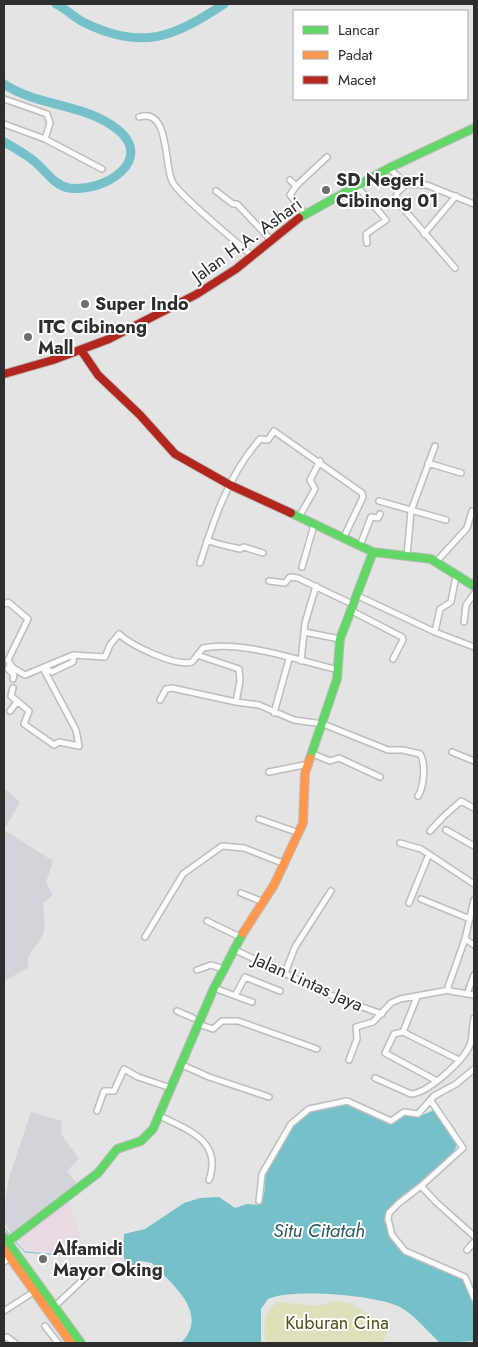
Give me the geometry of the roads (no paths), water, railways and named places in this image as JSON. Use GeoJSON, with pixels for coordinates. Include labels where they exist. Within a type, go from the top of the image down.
{"type":"FeatureCollection","features":[{"type":"Feature","properties":{"kind":"street"},"geometry":{"type":"LineString","coordinates":[[4,100],[47,114],[50,123],[45,139]]}},
{"type":"Feature","properties":{"kind":"street"},"geometry":{"type":"LineString","coordinates":[[138,117],[144,115],[151,118],[162,130],[173,183],[251,255]]}},
{"type":"Feature","properties":{"kind":"street"},"geometry":{"type":"LineString","coordinates":[[4,124],[45,139],[102,169]]}},
{"type":"Feature","properties":{"kind":"street","name":"Jalan H.A. Ashari"},"geometry":{"type":"LineString","coordinates":[[4,374],[81,350],[109,339],[197,294],[236,269],[270,239],[305,214],[389,168],[474,128]]}},
{"type":"Feature","properties":{"kind":"street"},"geometry":{"type":"LineString","coordinates":[[305,214],[290,195],[296,186],[327,157]]}},
{"type":"Feature","properties":{"kind":"street"},"geometry":{"type":"LineString","coordinates":[[389,168],[406,184],[427,185],[474,204]]}},
{"type":"Feature","properties":{"kind":"street"},"geometry":{"type":"LineString","coordinates":[[290,180],[296,186]]}},
{"type":"Feature","properties":{"kind":"street"},"geometry":{"type":"LineString","coordinates":[[406,184],[396,193],[395,197],[424,234],[456,268]]}},
{"type":"Feature","properties":{"kind":"street"},"geometry":{"type":"LineString","coordinates":[[357,186],[386,220],[366,234],[367,244]]}},
{"type":"Feature","properties":{"kind":"street"},"geometry":{"type":"LineString","coordinates":[[216,191],[233,204],[237,204],[270,239]]}},
{"type":"Feature","properties":{"kind":"street"},"geometry":{"type":"LineString","coordinates":[[424,234],[456,196]]}},
{"type":"Feature","properties":{"kind":"street"},"geometry":{"type":"LineString","coordinates":[[81,350],[98,374],[140,415],[175,454],[230,485],[342,539],[373,552],[425,558],[436,562],[474,586]]}},
{"type":"Feature","properties":{"kind":"street"},"geometry":{"type":"LineString","coordinates":[[200,563],[230,485],[247,454],[260,438],[268,440],[274,432],[320,461],[363,495],[342,539]]}},
{"type":"Feature","properties":{"kind":"street"},"geometry":{"type":"LineString","coordinates":[[408,556],[411,511],[435,446]]}},
{"type":"Feature","properties":{"kind":"street"},"geometry":{"type":"LineString","coordinates":[[299,517],[315,489],[310,480],[320,461]]}},
{"type":"Feature","properties":{"kind":"street"},"geometry":{"type":"LineString","coordinates":[[428,463],[461,474]]}},
{"type":"Feature","properties":{"kind":"street"},"geometry":{"type":"LineString","coordinates":[[379,501],[446,520]]}},
{"type":"Feature","properties":{"kind":"street"},"geometry":{"type":"LineString","coordinates":[[436,562],[467,528],[472,511]]}},
{"type":"Feature","properties":{"kind":"street"},"geometry":{"type":"LineString","coordinates":[[360,546],[371,517],[378,518],[380,514]]}},
{"type":"Feature","properties":{"kind":"street"},"geometry":{"type":"LineString","coordinates":[[302,567],[314,526]]}},
{"type":"Feature","properties":{"kind":"street"},"geometry":{"type":"LineString","coordinates":[[208,540],[226,548],[230,546],[240,549],[244,547],[263,553]]}},
{"type":"Feature","properties":{"kind":"street"},"geometry":{"type":"LineString","coordinates":[[7,1241],[98,1173],[117,1149],[146,1137],[160,1116],[196,1020],[240,937],[285,864],[305,818],[304,780],[314,754],[339,670],[337,652],[340,639],[355,594],[373,552]]}},
{"type":"Feature","properties":{"kind":"street"},"geometry":{"type":"LineString","coordinates":[[435,632],[440,609],[451,602],[456,576]]}},
{"type":"Feature","properties":{"kind":"street"},"geometry":{"type":"LineString","coordinates":[[269,581],[286,583],[290,577],[316,586],[402,637],[403,640],[393,659]]}},
{"type":"Feature","properties":{"kind":"street"},"geometry":{"type":"LineString","coordinates":[[302,661],[307,613],[316,586]]}},
{"type":"Feature","properties":{"kind":"street"},"geometry":{"type":"LineString","coordinates":[[355,594],[435,632],[474,647]]}},
{"type":"Feature","properties":{"kind":"street"},"geometry":{"type":"LineString","coordinates":[[464,622],[465,608],[474,594]]}},
{"type":"Feature","properties":{"kind":"street"},"geometry":{"type":"LineString","coordinates":[[4,604],[8,602],[28,619],[8,657],[10,664],[8,669],[14,675],[13,679]]}},
{"type":"Feature","properties":{"kind":"street"},"geometry":{"type":"LineString","coordinates":[[304,632],[340,639]]}},
{"type":"Feature","properties":{"kind":"street"},"geometry":{"type":"LineString","coordinates":[[10,664],[25,675],[74,655],[104,657],[119,634],[132,645],[154,654],[186,663],[192,662],[203,648],[213,647],[262,650],[339,670]]}},
{"type":"Feature","properties":{"kind":"street"},"geometry":{"type":"LineString","coordinates":[[197,655],[239,669],[240,681],[236,702]]}},
{"type":"Feature","properties":{"kind":"street"},"geometry":{"type":"LineString","coordinates":[[274,713],[289,658]]}},
{"type":"Feature","properties":{"kind":"street"},"geometry":{"type":"LineString","coordinates":[[13,688],[10,696],[29,711],[24,723],[54,745],[59,742],[79,746],[76,730],[44,668]]}},
{"type":"Feature","properties":{"kind":"street"},"geometry":{"type":"LineString","coordinates":[[160,700],[165,690],[170,687],[236,702],[259,705],[274,713],[301,722],[308,720],[322,724],[388,750],[403,750],[420,754],[422,758],[422,790],[418,796]]}},
{"type":"Feature","properties":{"kind":"street"},"geometry":{"type":"LineString","coordinates":[[10,711],[17,702]]}},
{"type":"Feature","properties":{"kind":"street"},"geometry":{"type":"LineString","coordinates":[[452,752],[474,761]]}},
{"type":"Feature","properties":{"kind":"street"},"geometry":{"type":"LineString","coordinates":[[314,754],[330,761],[338,758],[380,777]]}},
{"type":"Feature","properties":{"kind":"street"},"geometry":{"type":"LineString","coordinates":[[269,772],[309,764]]}},
{"type":"Feature","properties":{"kind":"street"},"geometry":{"type":"LineString","coordinates":[[430,831],[461,801],[474,808]]}},
{"type":"Feature","properties":{"kind":"street"},"geometry":{"type":"LineString","coordinates":[[259,819],[299,833]]}},
{"type":"Feature","properties":{"kind":"street"},"geometry":{"type":"LineString","coordinates":[[446,830],[474,846]]}},
{"type":"Feature","properties":{"kind":"street"},"geometry":{"type":"LineString","coordinates":[[400,843],[415,846],[474,884]]}},
{"type":"Feature","properties":{"kind":"street"},"geometry":{"type":"LineString","coordinates":[[145,937],[177,881],[196,862],[222,846],[244,848],[285,864]]}},
{"type":"Feature","properties":{"kind":"street"},"geometry":{"type":"LineString","coordinates":[[409,903],[429,854]]}},
{"type":"Feature","properties":{"kind":"street"},"geometry":{"type":"LineString","coordinates":[[285,973],[295,947],[330,890]]}},
{"type":"Feature","properties":{"kind":"street"},"geometry":{"type":"LineString","coordinates":[[242,893],[262,902]]}},
{"type":"Feature","properties":{"kind":"street"},"geometry":{"type":"LineString","coordinates":[[421,899],[470,919]]}},
{"type":"Feature","properties":{"kind":"street"},"geometry":{"type":"LineString","coordinates":[[449,990],[448,982],[465,939],[474,900]]}},
{"type":"Feature","properties":{"kind":"street"},"geometry":{"type":"LineString","coordinates":[[207,920],[240,937]]}},
{"type":"Feature","properties":{"kind":"street"},"geometry":{"type":"LineString","coordinates":[[465,939],[474,944]]}},
{"type":"Feature","properties":{"kind":"street","name":"Jalan Lintas Jaya"},"geometry":{"type":"LineString","coordinates":[[234,949],[337,998],[382,1014]]}},
{"type":"Feature","properties":{"kind":"street"},"geometry":{"type":"LineString","coordinates":[[197,970],[211,965],[224,969]]}},
{"type":"Feature","properties":{"kind":"street"},"geometry":{"type":"LineString","coordinates":[[467,994],[474,975]]}},
{"type":"Feature","properties":{"kind":"street"},"geometry":{"type":"LineString","coordinates":[[235,996],[245,977],[280,990]]}},
{"type":"Feature","properties":{"kind":"street"},"geometry":{"type":"LineString","coordinates":[[214,988],[252,1002]]}},
{"type":"Feature","properties":{"kind":"street"},"geometry":{"type":"LineString","coordinates":[[349,1060],[357,1039],[356,1027],[373,1022],[391,1003],[400,999],[449,990],[474,995]]}},
{"type":"Feature","properties":{"kind":"street"},"geometry":{"type":"LineString","coordinates":[[403,1032],[417,997]]}},
{"type":"Feature","properties":{"kind":"street"},"geometry":{"type":"LineString","coordinates":[[177,1011],[213,1029],[222,1021],[238,1021],[317,1049]]}},
{"type":"Feature","properties":{"kind":"street"},"geometry":{"type":"LineString","coordinates":[[375,1078],[412,1094],[429,1088],[458,1060],[471,1043],[474,1018]]}},
{"type":"Feature","properties":{"kind":"street"},"geometry":{"type":"LineString","coordinates":[[437,1081],[385,1054],[394,1034],[403,1032],[458,1060]]}},
{"type":"Feature","properties":{"kind":"street"},"geometry":{"type":"LineString","coordinates":[[180,1064],[209,1077],[269,1097]]}},
{"type":"Feature","properties":{"kind":"street"},"geometry":{"type":"LineString","coordinates":[[97,1111],[104,1091],[114,1091],[124,1069],[138,1077],[171,1088]]}},
{"type":"Feature","properties":{"kind":"street"},"geometry":{"type":"LineString","coordinates":[[259,1201],[262,1174],[291,1124],[308,1109],[347,1101],[391,1121],[404,1112],[417,1115],[436,1094],[456,1084],[474,1069]]}},
{"type":"Feature","properties":{"kind":"street"},"geometry":{"type":"LineString","coordinates":[[431,1101],[463,1148],[389,1214],[388,1222],[392,1235],[411,1255],[464,1277],[474,1298]]}},
{"type":"Feature","properties":{"kind":"street"},"geometry":{"type":"LineString","coordinates":[[160,1116],[198,1135],[204,1141],[213,1165],[209,1180]]}},
{"type":"Feature","properties":{"kind":"street"},"geometry":{"type":"LineString","coordinates":[[421,1186],[440,1206],[474,1236]]}},
{"type":"Feature","properties":{"kind":"street"},"geometry":{"type":"LineString","coordinates":[[7,1241],[7,1260],[35,1291],[68,1342]]}},
{"type":"Feature","properties":{"kind":"street"},"geometry":{"type":"LineString","coordinates":[[7,1241],[56,1305],[81,1343]]}},
{"type":"Feature","properties":{"kind":"street"},"geometry":{"type":"LineString","coordinates":[[466,1250],[474,1242]]}},
{"type":"Feature","properties":{"kind":"street"},"geometry":{"type":"LineString","coordinates":[[56,1305],[88,1275]]}},
{"type":"Feature","properties":{"kind":"street"},"geometry":{"type":"LineString","coordinates":[[4,1311],[35,1291]]}},
{"type":"Feature","properties":{"kind":"street"},"geometry":{"type":"LineString","coordinates":[[45,1326],[58,1343]]}},
{"type":"Feature","properties":{"kind":"street"},"geometry":{"type":"LineString","coordinates":[[4,1338],[8,1337],[15,1343]]}},
{"type":"Feature","properties":{"kind":"water","name":"Situ Citatah"},"geometry":{"type":"Polygon","coordinates":[[[345,1103],[388,1124],[404,1114],[418,1117],[434,1110],[458,1140],[454,1151],[445,1162],[397,1200],[388,1210],[384,1221],[398,1245],[463,1277],[472,1300],[474,1341],[440,1343],[411,1314],[400,1307],[373,1299],[334,1294],[295,1294],[268,1299],[261,1309],[261,1343],[181,1343],[189,1332],[192,1321],[185,1300],[152,1263],[140,1261],[131,1267],[126,1267],[123,1252],[124,1234],[145,1229],[184,1203],[200,1198],[219,1197],[235,1208],[247,1204],[259,1205],[264,1195],[266,1172],[287,1133],[312,1110],[345,1103]]]}},
{"type":"Feature","properties":{"kind":"waterway"},"geometry":{"type":"LineString","coordinates":[[56,4],[81,21],[106,32],[141,38],[173,32],[189,25],[224,4]]}},
{"type":"Feature","properties":{"kind":"waterway"},"geometry":{"type":"LineString","coordinates":[[4,84],[31,97],[76,109],[104,121],[117,129],[128,141],[131,152],[128,163],[121,172],[110,180],[83,188],[69,188],[53,180],[35,162],[4,142]]}},
{"type":"Feature","properties":{"kind":"waterway"},"geometry":{"type":"LineString","coordinates":[[4,1228],[10,1235]]}},
{"type":"Feature","properties":{"kind":"waterway"},"geometry":{"type":"LineString","coordinates":[[14,1240],[25,1252],[63,1255],[123,1252]]}},
{"type":"Feature","properties":{"kind":"place","name":"SD Negeri Cibinong 01"},"geometry":{"type":"Point","coordinates":[326,190]}},
{"type":"Feature","properties":{"kind":"place","name":"Super Indo"},"geometry":{"type":"Point","coordinates":[85,304]}},
{"type":"Feature","properties":{"kind":"place","name":"ITC Cibinong Mall"},"geometry":{"type":"Point","coordinates":[28,337]}},
{"type":"Feature","properties":{"kind":"place","name":"Alfamidi Mayor Oking"},"geometry":{"type":"Point","coordinates":[43,1259]}},
{"type":"Feature","properties":{"kind":"park label","name":"Kuburan Cina"},"geometry":{"type":"Point","coordinates":[337,1323]}}]}
